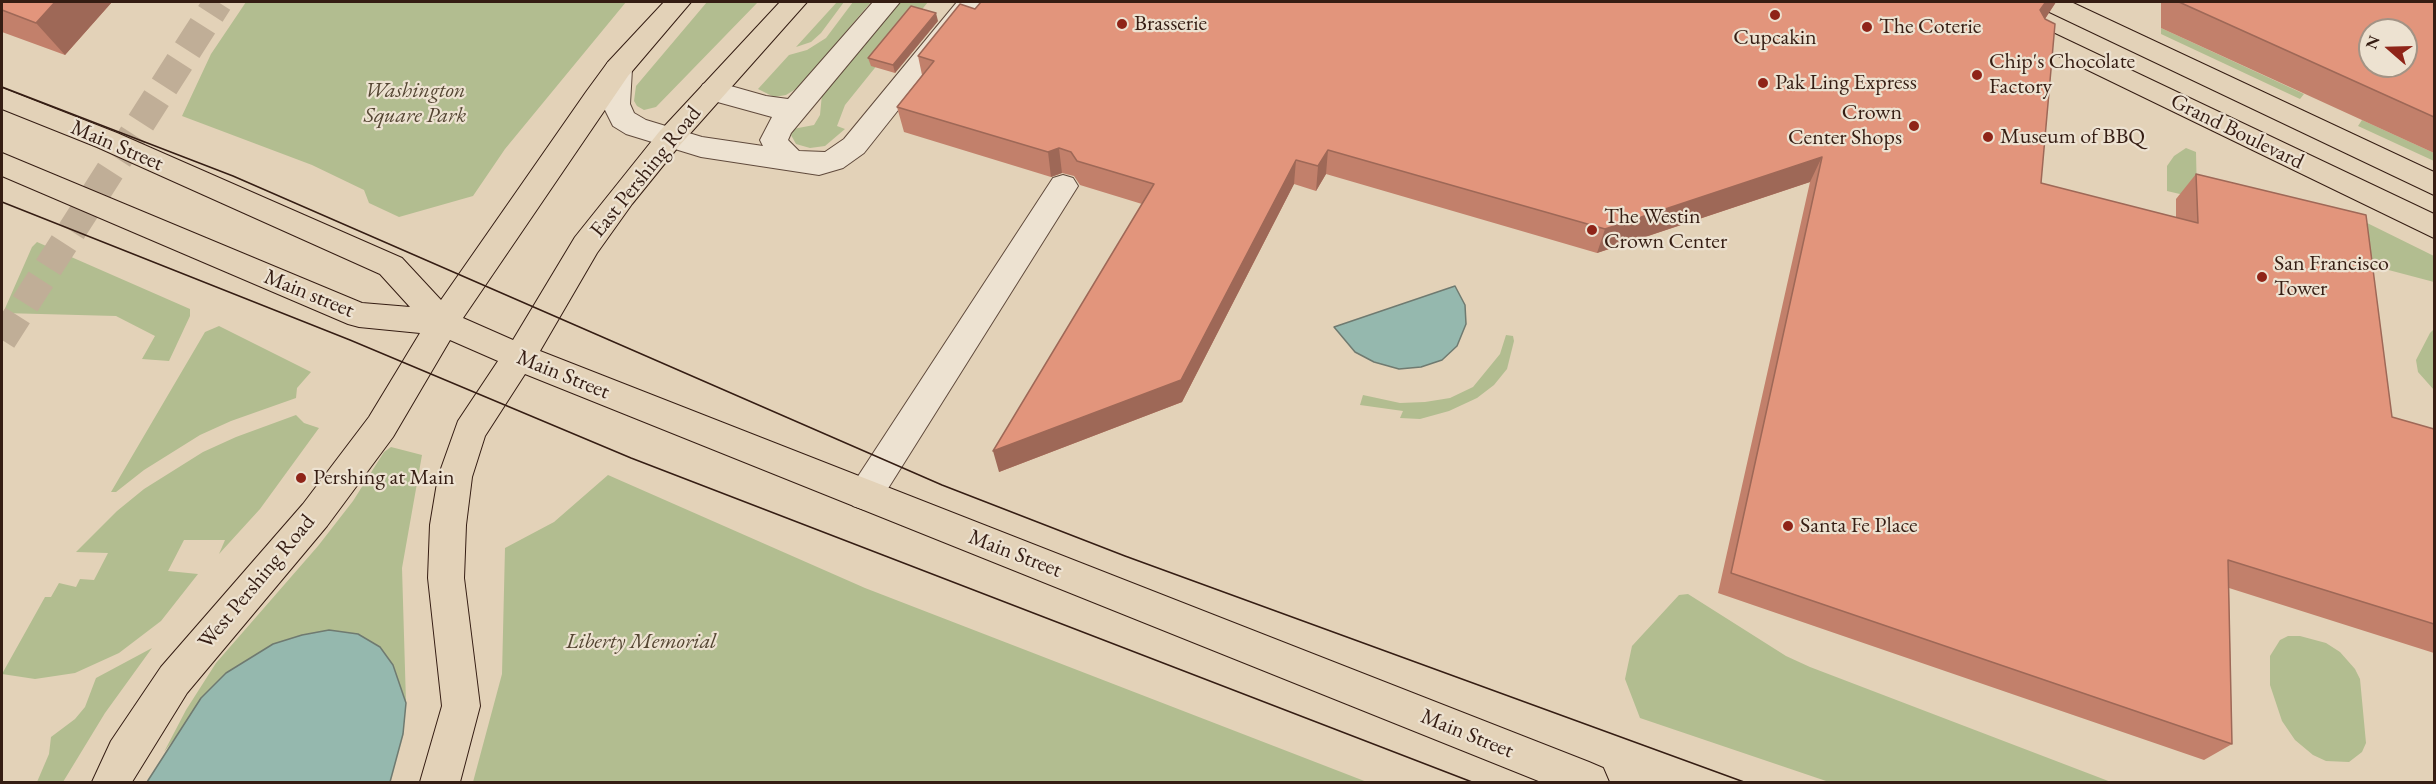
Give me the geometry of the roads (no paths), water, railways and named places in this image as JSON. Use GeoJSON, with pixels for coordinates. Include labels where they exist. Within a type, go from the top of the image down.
{"type":"FeatureCollection","features":[{"type":"Feature","properties":{"kind":"main road"},"geometry":{"type":"LineString","coordinates":[[443,323],[618,69],[678,2]]}},
{"type":"Feature","properties":{"kind":"main road","name":"East Pershing Road"},"geometry":{"type":"LineString","coordinates":[[518,357],[547,314],[586,245],[622,195],[669,138],[794,2]]}},
{"type":"Feature","properties":{"kind":"main road","name":"Grand Boulevard"},"geometry":{"type":"LineString","coordinates":[[2050,2],[2434,184]]}},
{"type":"Feature","properties":{"kind":"main road","name":"Grand Boulevard"},"geometry":{"type":"LineString","coordinates":[[2040,36],[2434,227]]}},
{"type":"Feature","properties":{"kind":"main road","name":"Main Street"},"geometry":{"type":"LineString","coordinates":[[2,98],[107,140],[391,266],[443,323],[518,357],[1589,783]]}},
{"type":"Feature","properties":{"kind":"main road","name":"Main street"},"geometry":{"type":"LineString","coordinates":[[2,164],[360,315],[443,323]]}},
{"type":"Feature","properties":{"kind":"main road","name":"West Pershing Road"},"geometry":{"type":"LineString","coordinates":[[112,783],[125,755],[174,680],[315,515],[381,427],[443,323]]}},
{"type":"Feature","properties":{"kind":"main road"},"geometry":{"type":"LineString","coordinates":[[440,783],[460,706],[446,578],[448,525],[455,477],[470,431],[518,357]]}},
{"type":"Feature","properties":{"kind":"lane"},"geometry":{"type":"LineString","coordinates":[[794,162],[782,153],[774,140],[778,129],[887,2]]}},
{"type":"Feature","properties":{"kind":"lane"},"geometry":{"type":"LineString","coordinates":[[618,69],[616,104],[623,118],[636,128],[702,147],[819,164],[844,155],[971,2]]}},
{"type":"Feature","properties":{"kind":"lane"},"geometry":{"type":"LineString","coordinates":[[713,91],[766,106],[795,110]]}},
{"type":"Feature","properties":{"kind":"lane"},"geometry":{"type":"LineString","coordinates":[[865,495],[1063,186]]}},
{"type":"Feature","properties":{"kind":"water"},"geometry":{"type":"Polygon","coordinates":[[[1455,286],[1465,305],[1466,324],[1457,346],[1442,360],[1421,367],[1399,369],[1374,362],[1355,352],[1334,327],[1455,286]]]}},
{"type":"Feature","properties":{"kind":"water"},"geometry":{"type":"Polygon","coordinates":[[[329,630],[358,634],[380,647],[393,665],[406,703],[403,734],[390,782],[147,782],[201,698],[226,673],[273,644],[329,630]]]}},
{"type":"Feature","properties":{"kind":"tunnel"},"geometry":{"type":"LineString","coordinates":[[2,340],[218,2]]}},
{"type":"Feature","properties":{"kind":"tram line"},"geometry":{"type":"LineString","coordinates":[[2,87],[233,176],[942,485],[1125,556],[1744,782]]}},
{"type":"Feature","properties":{"kind":"tram line"},"geometry":{"type":"LineString","coordinates":[[2,202],[350,340],[631,458],[1472,782]]}},
{"type":"Feature","properties":{"kind":"place","name":"Cupcakin"},"geometry":{"type":"Point","coordinates":[1775,15]}},
{"type":"Feature","properties":{"kind":"place","name":"Brasserie"},"geometry":{"type":"Point","coordinates":[1122,24]}},
{"type":"Feature","properties":{"kind":"place","name":"The Coterie"},"geometry":{"type":"Point","coordinates":[1867,27]}},
{"type":"Feature","properties":{"kind":"place","name":"Chip's Chocolate Factory"},"geometry":{"type":"Point","coordinates":[1977,75]}},
{"type":"Feature","properties":{"kind":"place","name":"Pak Ling Express"},"geometry":{"type":"Point","coordinates":[1763,83]}},
{"type":"Feature","properties":{"kind":"place","name":"Crown Center Shops"},"geometry":{"type":"Point","coordinates":[1914,126]}},
{"type":"Feature","properties":{"kind":"place","name":"Museum of BBQ"},"geometry":{"type":"Point","coordinates":[1988,137]}},
{"type":"Feature","properties":{"kind":"place","name":"The Westin Crown Center"},"geometry":{"type":"Point","coordinates":[1592,230]}},
{"type":"Feature","properties":{"kind":"place","name":"San Francisco Tower"},"geometry":{"type":"Point","coordinates":[2262,277]}},
{"type":"Feature","properties":{"kind":"place","name":"Pershing at Main"},"geometry":{"type":"Point","coordinates":[301,478]}},
{"type":"Feature","properties":{"kind":"place","name":"Santa Fe Place"},"geometry":{"type":"Point","coordinates":[1788,526]}},
{"type":"Feature","properties":{"kind":"park label","name":"Washington Square Park"},"geometry":{"type":"Point","coordinates":[415,104]}},
{"type":"Feature","properties":{"kind":"park label","name":"Liberty Memorial"},"geometry":{"type":"Point","coordinates":[641,642]}}]}
